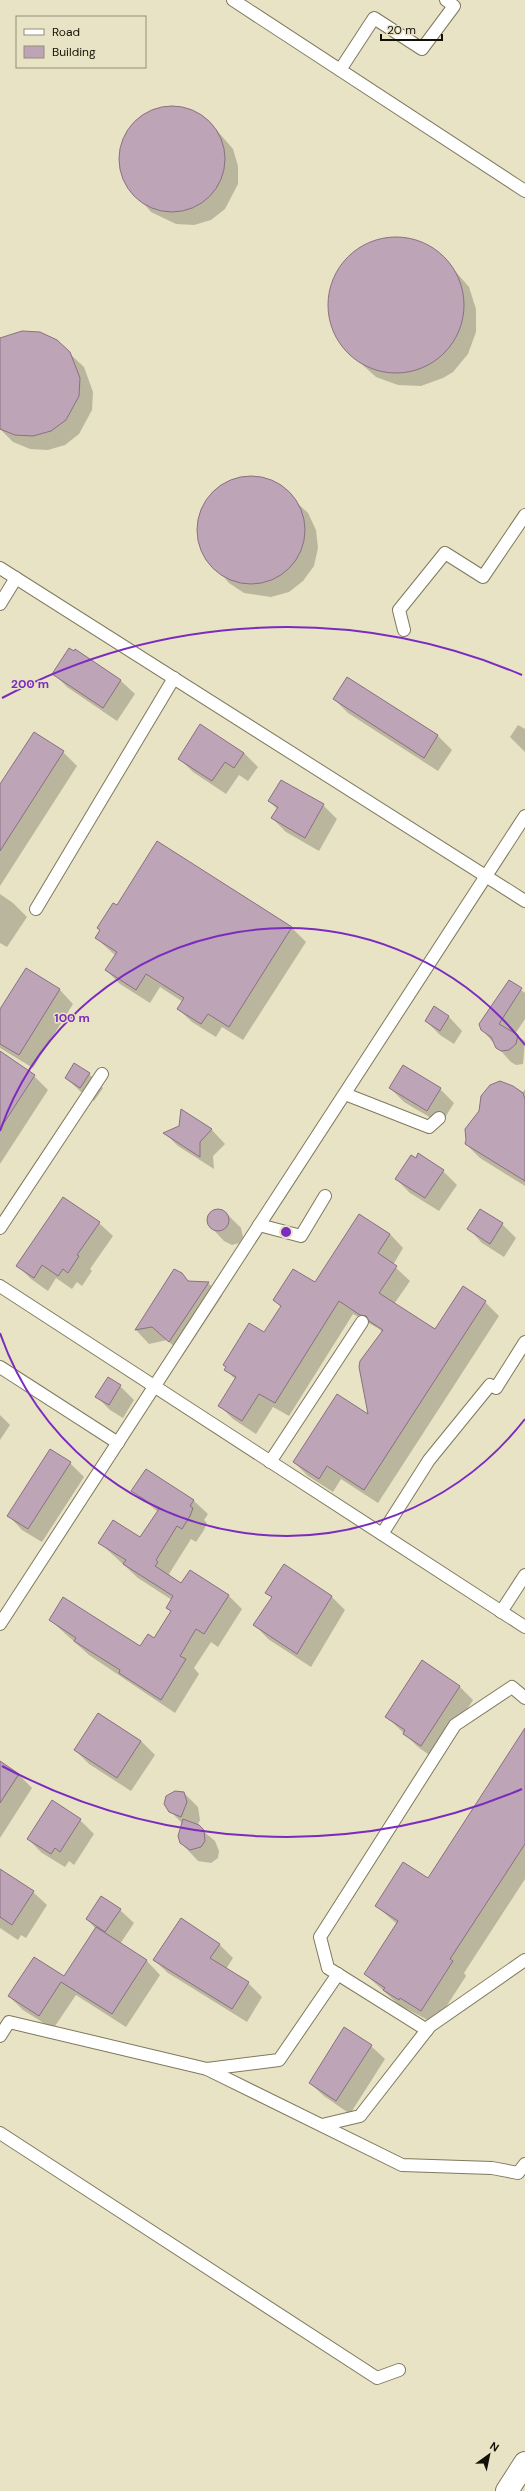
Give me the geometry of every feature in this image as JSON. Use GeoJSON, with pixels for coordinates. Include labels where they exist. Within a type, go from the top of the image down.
{"type":"FeatureCollection","features":[{"type":"Feature","properties":{"kind":"main road"},"geometry":{"type":"LineString","coordinates":[[507,2491],[525,2463]]}},
{"type":"Feature","properties":{"kind":"lane"},"geometry":{"type":"LineString","coordinates":[[233,0],[525,191]]}},
{"type":"Feature","properties":{"kind":"lane"},"geometry":{"type":"LineString","coordinates":[[340,70],[374,18],[422,49],[454,6],[446,0]]}},
{"type":"Feature","properties":{"kind":"lane"},"geometry":{"type":"LineString","coordinates":[[404,630],[400,610],[445,552],[483,577],[525,515]]}},
{"type":"Feature","properties":{"kind":"lane"},"geometry":{"type":"LineString","coordinates":[[0,568],[525,901]]}},
{"type":"Feature","properties":{"kind":"lane"},"geometry":{"type":"LineString","coordinates":[[0,604],[16,578]]}},
{"type":"Feature","properties":{"kind":"lane"},"geometry":{"type":"LineString","coordinates":[[36,909],[174,678]]}},
{"type":"Feature","properties":{"kind":"lane"},"geometry":{"type":"LineString","coordinates":[[0,1624],[525,816]]}},
{"type":"Feature","properties":{"kind":"lane"},"geometry":{"type":"LineString","coordinates":[[0,1228],[102,1074]]}},
{"type":"Feature","properties":{"kind":"lane"},"geometry":{"type":"LineString","coordinates":[[345,1094],[429,1127],[439,1118]]}},
{"type":"Feature","properties":{"kind":"lane"},"geometry":{"type":"LineString","coordinates":[[259,1225],[301,1236],[325,1196]]}},
{"type":"Feature","properties":{"kind":"lane"},"geometry":{"type":"LineString","coordinates":[[0,1286],[525,1627]]}},
{"type":"Feature","properties":{"kind":"lane"},"geometry":{"type":"LineString","coordinates":[[270,1462],[362,1322]]}},
{"type":"Feature","properties":{"kind":"lane"},"geometry":{"type":"LineString","coordinates":[[382,1534],[429,1460],[490,1385],[496,1388],[525,1342]]}},
{"type":"Feature","properties":{"kind":"lane"},"geometry":{"type":"LineString","coordinates":[[0,1367],[118,1443]]}},
{"type":"Feature","properties":{"kind":"lane"},"geometry":{"type":"LineString","coordinates":[[501,1612],[525,1575]]}},
{"type":"Feature","properties":{"kind":"lane"},"geometry":{"type":"LineString","coordinates":[[427,2030],[328,1968],[320,1937],[455,1725],[512,1687],[525,1698]]}},
{"type":"Feature","properties":{"kind":"lane"},"geometry":{"type":"LineString","coordinates":[[322,2125],[360,2116],[427,2030],[525,1960]]}},
{"type":"Feature","properties":{"kind":"lane"},"geometry":{"type":"LineString","coordinates":[[207,2069],[279,2060],[338,1974]]}},
{"type":"Feature","properties":{"kind":"lane"},"geometry":{"type":"LineString","coordinates":[[0,2036],[9,2022],[207,2069],[402,2165],[492,2168],[518,2173],[525,2164]]}},
{"type":"Feature","properties":{"kind":"lane"},"geometry":{"type":"LineString","coordinates":[[0,2133],[377,2378],[398,2370]]}},
{"type":"Feature","properties":{"kind":"building"},"geometry":{"type":"Polygon","coordinates":[[[172,106],[192,110],[210,121],[221,139],[225,159],[221,179],[210,197],[192,208],[172,212],[152,208],[134,197],[123,179],[119,159],[123,139],[134,121],[152,110],[172,106]]]}},
{"type":"Feature","properties":{"kind":"building"},"geometry":{"type":"Polygon","coordinates":[[[396,237],[416,240],[428,245],[444,257],[456,273],[461,285],[464,305],[461,325],[456,337],[444,353],[428,365],[416,370],[396,373],[376,370],[364,365],[348,353],[336,337],[331,325],[328,305],[331,285],[336,273],[348,257],[364,245],[376,240],[396,237]]]}},
{"type":"Feature","properties":{"kind":"building"},"geometry":{"type":"Polygon","coordinates":[[[22,331],[40,332],[57,340],[70,352],[80,378],[79,396],[66,420],[51,431],[33,436],[15,435],[0,429],[0,338],[22,331]]]}},
{"type":"Feature","properties":{"kind":"building"},"geometry":{"type":"Polygon","coordinates":[[[251,476],[261,477],[281,485],[289,492],[296,500],[304,520],[304,540],[296,560],[289,568],[281,575],[261,583],[251,584],[241,583],[221,575],[213,568],[206,560],[198,540],[197,530],[198,520],[206,500],[213,492],[221,485],[241,477],[251,476]]]}},
{"type":"Feature","properties":{"kind":"building"},"geometry":{"type":"Polygon","coordinates":[[[69,648],[74,651],[75,649],[121,680],[103,708],[52,674],[69,648]]]}},
{"type":"Feature","properties":{"kind":"building"},"geometry":{"type":"Polygon","coordinates":[[[347,677],[438,735],[424,758],[333,699],[347,677]]]}},
{"type":"Feature","properties":{"kind":"building"},"geometry":{"type":"Polygon","coordinates":[[[200,724],[244,753],[234,768],[225,762],[212,781],[178,759],[200,724]]]}},
{"type":"Feature","properties":{"kind":"building"},"geometry":{"type":"Polygon","coordinates":[[[34,732],[64,751],[0,851],[0,784],[34,732]]]}},
{"type":"Feature","properties":{"kind":"building"},"geometry":{"type":"Polygon","coordinates":[[[281,780],[324,804],[305,838],[271,818],[278,807],[268,801],[281,780]]]}},
{"type":"Feature","properties":{"kind":"building"},"geometry":{"type":"Polygon","coordinates":[[[157,841],[292,927],[229,1027],[208,1014],[201,1024],[177,1009],[184,998],[146,974],[136,990],[105,970],[117,952],[95,938],[100,930],[97,928],[113,903],[117,905],[157,841]]]}},
{"type":"Feature","properties":{"kind":"building"},"geometry":{"type":"Polygon","coordinates":[[[26,968],[60,989],[19,1055],[0,1044],[0,1009],[26,968]]]}},
{"type":"Feature","properties":{"kind":"building"},"geometry":{"type":"Polygon","coordinates":[[[509,980],[522,988],[499,1024],[518,1035],[516,1044],[509,1050],[501,1051],[496,1048],[491,1037],[481,1030],[479,1024],[509,980]]]}},
{"type":"Feature","properties":{"kind":"building"},"geometry":{"type":"Polygon","coordinates":[[[434,1006],[449,1016],[440,1031],[425,1021],[434,1006]]]}},
{"type":"Feature","properties":{"kind":"building"},"geometry":{"type":"Polygon","coordinates":[[[0,1051],[35,1075],[0,1129],[0,1051]]]}},
{"type":"Feature","properties":{"kind":"building"},"geometry":{"type":"Polygon","coordinates":[[[74,1063],[90,1073],[80,1088],[65,1078],[74,1063]]]}},
{"type":"Feature","properties":{"kind":"building"},"geometry":{"type":"Polygon","coordinates":[[[403,1065],[441,1088],[427,1111],[389,1088],[403,1065]]]}},
{"type":"Feature","properties":{"kind":"building"},"geometry":{"type":"Polygon","coordinates":[[[500,1081],[513,1086],[523,1093],[525,1099],[525,1181],[465,1144],[465,1129],[479,1111],[481,1096],[490,1085],[500,1081]]]}},
{"type":"Feature","properties":{"kind":"building"},"geometry":{"type":"Polygon","coordinates":[[[181,1109],[212,1129],[200,1142],[200,1157],[163,1133],[179,1126],[181,1109]]]}},
{"type":"Feature","properties":{"kind":"building"},"geometry":{"type":"Polygon","coordinates":[[[418,1153],[444,1170],[425,1198],[395,1179],[411,1155],[416,1158],[418,1153]]]}},
{"type":"Feature","properties":{"kind":"building"},"geometry":{"type":"Polygon","coordinates":[[[63,1197],[100,1222],[77,1255],[79,1256],[68,1273],[63,1269],[58,1276],[42,1265],[34,1278],[16,1266],[63,1197]]]}},
{"type":"Feature","properties":{"kind":"building"},"geometry":{"type":"Polygon","coordinates":[[[214,1209],[222,1209],[229,1216],[229,1224],[222,1231],[214,1231],[207,1224],[207,1216],[214,1209]]]}},
{"type":"Feature","properties":{"kind":"building"},"geometry":{"type":"Polygon","coordinates":[[[480,1209],[503,1223],[490,1244],[467,1229],[480,1209]]]}},
{"type":"Feature","properties":{"kind":"building"},"geometry":{"type":"Polygon","coordinates":[[[359,1214],[390,1234],[378,1253],[397,1266],[379,1293],[435,1329],[463,1286],[486,1301],[364,1490],[327,1466],[319,1479],[293,1462],[337,1394],[368,1414],[359,1367],[360,1361],[383,1330],[369,1321],[366,1316],[360,1315],[339,1301],[275,1403],[259,1394],[242,1421],[218,1406],[236,1377],[224,1370],[226,1367],[223,1365],[249,1323],[264,1332],[281,1306],[273,1300],[293,1269],[315,1282],[359,1214]]]}},
{"type":"Feature","properties":{"kind":"building"},"geometry":{"type":"Polygon","coordinates":[[[174,1269],[182,1273],[188,1281],[209,1282],[169,1342],[152,1327],[135,1330],[174,1269]]]}},
{"type":"Feature","properties":{"kind":"building"},"geometry":{"type":"Polygon","coordinates":[[[108,1377],[121,1385],[109,1405],[95,1397],[108,1377]]]}},
{"type":"Feature","properties":{"kind":"building"},"geometry":{"type":"Polygon","coordinates":[[[50,1449],[71,1462],[28,1529],[7,1516],[50,1449]]]}},
{"type":"Feature","properties":{"kind":"building"},"geometry":{"type":"Polygon","coordinates":[[[146,1469],[194,1500],[190,1506],[193,1508],[190,1516],[182,1529],[177,1526],[156,1560],[158,1562],[155,1566],[181,1583],[190,1570],[229,1595],[204,1634],[196,1629],[180,1656],[186,1659],[161,1700],[119,1673],[120,1670],[74,1641],[76,1638],[49,1620],[63,1597],[140,1646],[148,1634],[154,1638],[171,1611],[166,1608],[173,1596],[123,1564],[126,1560],[98,1543],[113,1520],[140,1537],[159,1509],[131,1491],[146,1469]]]}},
{"type":"Feature","properties":{"kind":"building"},"geometry":{"type":"Polygon","coordinates":[[[284,1564],[332,1596],[297,1654],[253,1625],[272,1597],[265,1593],[284,1564]]]}},
{"type":"Feature","properties":{"kind":"building"},"geometry":{"type":"Polygon","coordinates":[[[422,1660],[460,1686],[421,1746],[403,1734],[405,1730],[385,1717],[422,1660]]]}},
{"type":"Feature","properties":{"kind":"building"},"geometry":{"type":"Polygon","coordinates":[[[98,1713],[141,1741],[117,1778],[74,1750],[98,1713]]]}},
{"type":"Feature","properties":{"kind":"building"},"geometry":{"type":"Polygon","coordinates":[[[525,1728],[525,1844],[450,1959],[453,1961],[421,2011],[400,1998],[399,2000],[383,1990],[385,1988],[364,1974],[398,1921],[375,1906],[403,1862],[428,1878],[525,1728]]]}},
{"type":"Feature","properties":{"kind":"building"},"geometry":{"type":"Polygon","coordinates":[[[0,1761],[19,1774],[0,1803],[0,1761]]]}},
{"type":"Feature","properties":{"kind":"building"},"geometry":{"type":"Polygon","coordinates":[[[175,1791],[184,1792],[187,1802],[181,1817],[169,1812],[164,1804],[166,1796],[175,1791]]]}},
{"type":"Feature","properties":{"kind":"building"},"geometry":{"type":"Polygon","coordinates":[[[52,1800],[81,1819],[60,1852],[55,1848],[51,1854],[27,1839],[52,1800]]]}},
{"type":"Feature","properties":{"kind":"building"},"geometry":{"type":"Polygon","coordinates":[[[183,1819],[199,1825],[204,1830],[205,1841],[201,1847],[190,1850],[180,1843],[178,1836],[183,1819]]]}},
{"type":"Feature","properties":{"kind":"building"},"geometry":{"type":"Polygon","coordinates":[[[0,1869],[34,1891],[12,1925],[0,1917],[0,1869]]]}},
{"type":"Feature","properties":{"kind":"building"},"geometry":{"type":"Polygon","coordinates":[[[101,1896],[121,1909],[105,1932],[86,1919],[101,1896]]]}},
{"type":"Feature","properties":{"kind":"building"},"geometry":{"type":"Polygon","coordinates":[[[181,1918],[220,1944],[210,1958],[249,1982],[232,2009],[153,1960],[181,1918]]]}},
{"type":"Feature","properties":{"kind":"building"},"geometry":{"type":"Polygon","coordinates":[[[96,1927],[147,1960],[112,2014],[61,1982],[39,2016],[8,1996],[34,1957],[64,1976],[96,1927]]]}},
{"type":"Feature","properties":{"kind":"building"},"geometry":{"type":"Polygon","coordinates":[[[344,2027],[372,2045],[336,2101],[309,2083],[344,2027]]]}}]}
